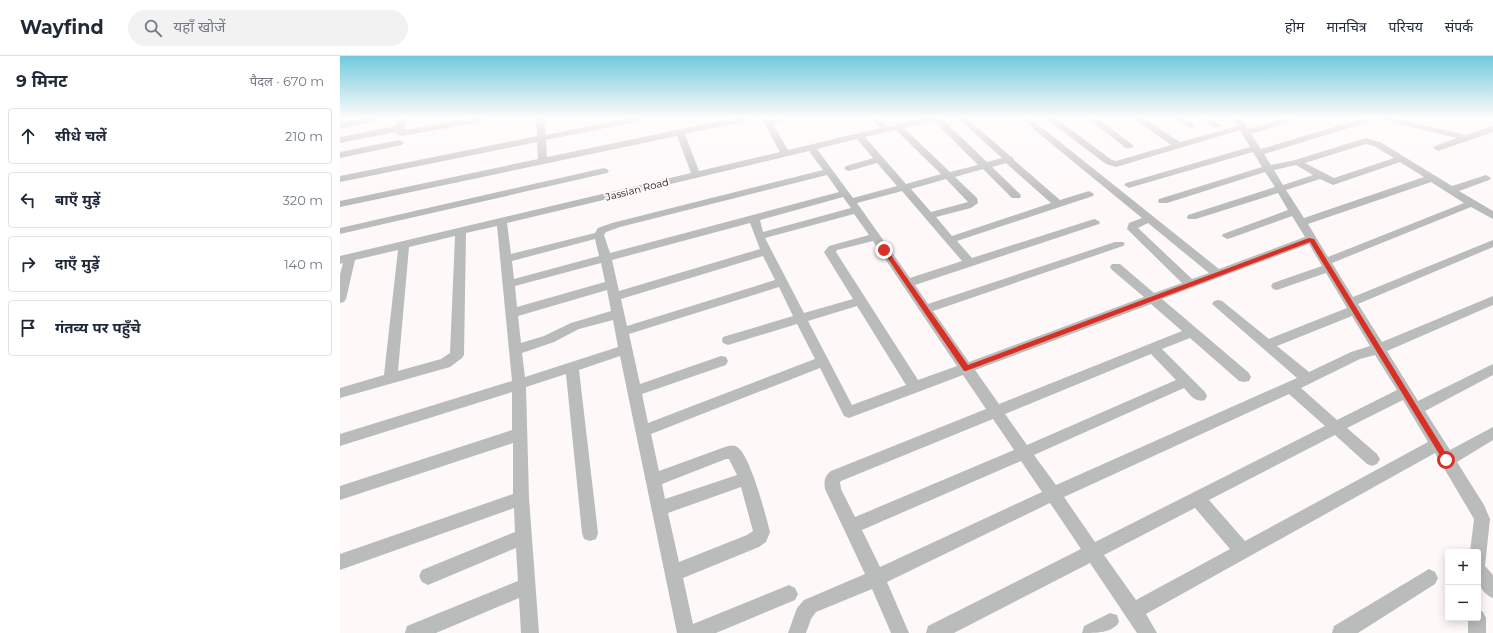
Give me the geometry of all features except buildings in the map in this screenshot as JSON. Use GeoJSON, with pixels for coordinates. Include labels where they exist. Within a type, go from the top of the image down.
{"type":"FeatureCollection","features":[{"type":"Feature","properties":{"kind":"street"},"geometry":{"type":"LineString","coordinates":[[340,155],[390,145]]}},
{"type":"Feature","properties":{"kind":"street"},"geometry":{"type":"LineString","coordinates":[[340,179],[508,145]]}},
{"type":"Feature","properties":{"kind":"street"},"geometry":{"type":"LineString","coordinates":[[542,145],[543,160]]}},
{"type":"Feature","properties":{"kind":"street"},"geometry":{"type":"LineString","coordinates":[[340,204],[619,145]]}},
{"type":"Feature","properties":{"kind":"street"},"geometry":{"type":"LineString","coordinates":[[685,145],[696,175]]}},
{"type":"Feature","properties":{"kind":"street"},"geometry":{"type":"LineString","coordinates":[[780,145],[785,154]]}},
{"type":"Feature","properties":{"kind":"street","name":"Jassian Road"},"geometry":{"type":"LineString","coordinates":[[345,259],[820,145]]}},
{"type":"Feature","properties":{"kind":"street"},"geometry":{"type":"LineString","coordinates":[[867,145],[970,263]]}},
{"type":"Feature","properties":{"kind":"street"},"geometry":{"type":"LineString","coordinates":[[917,145],[974,202],[967,206],[929,216]]}},
{"type":"Feature","properties":{"kind":"street"},"geometry":{"type":"LineString","coordinates":[[963,145],[1016,196]]}},
{"type":"Feature","properties":{"kind":"street"},"geometry":{"type":"LineString","coordinates":[[994,145],[1058,204]]}},
{"type":"Feature","properties":{"kind":"street"},"geometry":{"type":"LineString","coordinates":[[1058,145],[1218,274]]}},
{"type":"Feature","properties":{"kind":"street"},"geometry":{"type":"LineString","coordinates":[[1086,145],[1113,164],[1182,145]]}},
{"type":"Feature","properties":{"kind":"street"},"geometry":{"type":"LineString","coordinates":[[1254,145],[1446,460],[1478,510],[1487,516],[1481,549]]}},
{"type":"Feature","properties":{"kind":"street"},"geometry":{"type":"LineString","coordinates":[[1129,185],[1276,145]]}},
{"type":"Feature","properties":{"kind":"street"},"geometry":{"type":"LineString","coordinates":[[1163,201],[1269,168],[1297,162],[1353,145]]}},
{"type":"Feature","properties":{"kind":"street"},"geometry":{"type":"LineString","coordinates":[[1378,145],[1492,214]]}},
{"type":"Feature","properties":{"kind":"street"},"geometry":{"type":"LineString","coordinates":[[1438,148],[1447,145]]}},
{"type":"Feature","properties":{"kind":"street"},"geometry":{"type":"LineString","coordinates":[[811,147],[908,283],[1148,633]]}},
{"type":"Feature","properties":{"kind":"street"},"geometry":{"type":"LineString","coordinates":[[509,284],[754,218],[851,202],[1010,159]]}},
{"type":"Feature","properties":{"kind":"street"},"geometry":{"type":"LineString","coordinates":[[1297,162],[1333,182],[1401,159]]}},
{"type":"Feature","properties":{"kind":"street"},"geometry":{"type":"LineString","coordinates":[[849,168],[880,160]]}},
{"type":"Feature","properties":{"kind":"street"},"geometry":{"type":"LineString","coordinates":[[340,231],[604,171]]}},
{"type":"Feature","properties":{"kind":"street"},"geometry":{"type":"LineString","coordinates":[[506,259],[599,235],[602,230],[616,225],[828,172]]}},
{"type":"Feature","properties":{"kind":"street"},"geometry":{"type":"LineString","coordinates":[[1451,190],[1488,173]]}},
{"type":"Feature","properties":{"kind":"street"},"geometry":{"type":"LineString","coordinates":[[1192,217],[1320,176]]}},
{"type":"Feature","properties":{"kind":"street"},"geometry":{"type":"LineString","coordinates":[[1301,223],[1432,178]]}},
{"type":"Feature","properties":{"kind":"street"},"geometry":{"type":"LineString","coordinates":[[950,240],[1089,194]]}},
{"type":"Feature","properties":{"kind":"street"},"geometry":{"type":"LineString","coordinates":[[759,236],[851,202]]}},
{"type":"Feature","properties":{"kind":"street"},"geometry":{"type":"LineString","coordinates":[[1277,286],[1472,203]]}},
{"type":"Feature","properties":{"kind":"street"},"geometry":{"type":"LineString","coordinates":[[1227,236],[1294,211]]}},
{"type":"Feature","properties":{"kind":"street"},"geometry":{"type":"LineString","coordinates":[[754,218],[759,236],[766,251],[849,412],[1311,239]]}},
{"type":"Feature","properties":{"kind":"street"},"geometry":{"type":"LineString","coordinates":[[1150,219],[1133,225],[1132,230],[1190,284]]}},
{"type":"Feature","properties":{"kind":"street"},"geometry":{"type":"LineString","coordinates":[[502,222],[518,384],[521,498],[530,633]]}},
{"type":"Feature","properties":{"kind":"street"},"geometry":{"type":"LineString","coordinates":[[908,283],[1095,222]]}},
{"type":"Feature","properties":{"kind":"street"},"geometry":{"type":"LineString","coordinates":[[340,393],[445,363],[457,355],[461,232]]}},
{"type":"Feature","properties":{"kind":"street"},"geometry":{"type":"LineString","coordinates":[[599,235],[606,259],[686,633]]}},
{"type":"Feature","properties":{"kind":"street"},"geometry":{"type":"LineString","coordinates":[[875,237],[833,248],[830,252],[915,387]]}},
{"type":"Feature","properties":{"kind":"street"},"geometry":{"type":"LineString","coordinates":[[1268,345],[1493,243]]}},
{"type":"Feature","properties":{"kind":"street"},"geometry":{"type":"LineString","coordinates":[[925,309],[1119,244]]}},
{"type":"Feature","properties":{"kind":"street"},"geometry":{"type":"LineString","coordinates":[[391,378],[404,245]]}},
{"type":"Feature","properties":{"kind":"street"},"geometry":{"type":"LineString","coordinates":[[512,314],[612,291],[766,251]]}},
{"type":"Feature","properties":{"kind":"street"},"geometry":{"type":"LineString","coordinates":[[340,299],[345,259]]}},
{"type":"Feature","properties":{"kind":"street"},"geometry":{"type":"LineString","coordinates":[[1116,267],[1244,377]]}},
{"type":"Feature","properties":{"kind":"street"},"geometry":{"type":"LineString","coordinates":[[621,332],[783,282]]}},
{"type":"Feature","properties":{"kind":"street"},"geometry":{"type":"LineString","coordinates":[[797,633],[803,614],[810,606],[876,578],[1053,494],[1290,388],[1356,355],[1379,349],[1493,300]]}},
{"type":"Feature","properties":{"kind":"street"},"geometry":{"type":"LineString","coordinates":[[728,340],[860,301]]}},
{"type":"Feature","properties":{"kind":"street"},"geometry":{"type":"LineString","coordinates":[[1218,304],[1308,379]]}},
{"type":"Feature","properties":{"kind":"street"},"geometry":{"type":"LineString","coordinates":[[515,350],[549,339],[583,324],[617,314]]}},
{"type":"Feature","properties":{"kind":"street"},"geometry":{"type":"LineString","coordinates":[[900,633],[831,483],[832,480],[836,476],[1192,332]]}},
{"type":"Feature","properties":{"kind":"street"},"geometry":{"type":"LineString","coordinates":[[1152,347],[1200,396]]}},
{"type":"Feature","properties":{"kind":"street"},"geometry":{"type":"LineString","coordinates":[[340,440],[625,350]]}},
{"type":"Feature","properties":{"kind":"street"},"geometry":{"type":"LineString","coordinates":[[634,391],[721,361]]}},
{"type":"Feature","properties":{"kind":"street"},"geometry":{"type":"LineString","coordinates":[[643,431],[822,362]]}},
{"type":"Feature","properties":{"kind":"street"},"geometry":{"type":"LineString","coordinates":[[572,367],[590,533]]}},
{"type":"Feature","properties":{"kind":"street"},"geometry":{"type":"LineString","coordinates":[[1415,409],[1493,369]]}},
{"type":"Feature","properties":{"kind":"street"},"geometry":{"type":"LineString","coordinates":[[851,527],[1024,453],[1186,381]]}},
{"type":"Feature","properties":{"kind":"street"},"geometry":{"type":"LineString","coordinates":[[1290,388],[1372,460]]}},
{"type":"Feature","properties":{"kind":"street"},"geometry":{"type":"LineString","coordinates":[[935,633],[1405,392]]}},
{"type":"Feature","properties":{"kind":"street"},"geometry":{"type":"LineString","coordinates":[[340,493],[520,434]]}},
{"type":"Feature","properties":{"kind":"street"},"geometry":{"type":"LineString","coordinates":[[1446,460],[1493,434]]}},
{"type":"Feature","properties":{"kind":"street"},"geometry":{"type":"LineString","coordinates":[[1133,611],[1437,445]]}},
{"type":"Feature","properties":{"kind":"street"},"geometry":{"type":"LineString","coordinates":[[653,480],[730,452],[737,456],[761,527],[762,532],[760,536],[750,542],[673,573]]}},
{"type":"Feature","properties":{"kind":"street"},"geometry":{"type":"LineString","coordinates":[[659,509],[745,479]]}},
{"type":"Feature","properties":{"kind":"street"},"geometry":{"type":"LineString","coordinates":[[340,562],[521,498]]}},
{"type":"Feature","properties":{"kind":"street"},"geometry":{"type":"LineString","coordinates":[[1197,498],[1243,550]]}},
{"type":"Feature","properties":{"kind":"street"},"geometry":{"type":"LineString","coordinates":[[428,576],[524,536]]}},
{"type":"Feature","properties":{"kind":"street"},"geometry":{"type":"LineString","coordinates":[[1481,574],[1493,589]]}},
{"type":"Feature","properties":{"kind":"street"},"geometry":{"type":"LineString","coordinates":[[1342,633],[1429,578]]}},
{"type":"Feature","properties":{"kind":"street"},"geometry":{"type":"LineString","coordinates":[[414,633],[527,586]]}},
{"type":"Feature","properties":{"kind":"street"},"geometry":{"type":"LineString","coordinates":[[693,633],[789,594]]}},
{"type":"Feature","properties":{"kind":"street"},"geometry":{"type":"LineString","coordinates":[[1477,621],[1477,633]]}},
{"type":"Feature","properties":{"kind":"street"},"geometry":{"type":"LineString","coordinates":[[1091,633],[1110,622]]}},
{"type":"Feature","properties":{"kind":"route"},"geometry":{"type":"LineString","coordinates":[[884,250],[966,369],[1311,239],[1446,460]]}}]}
